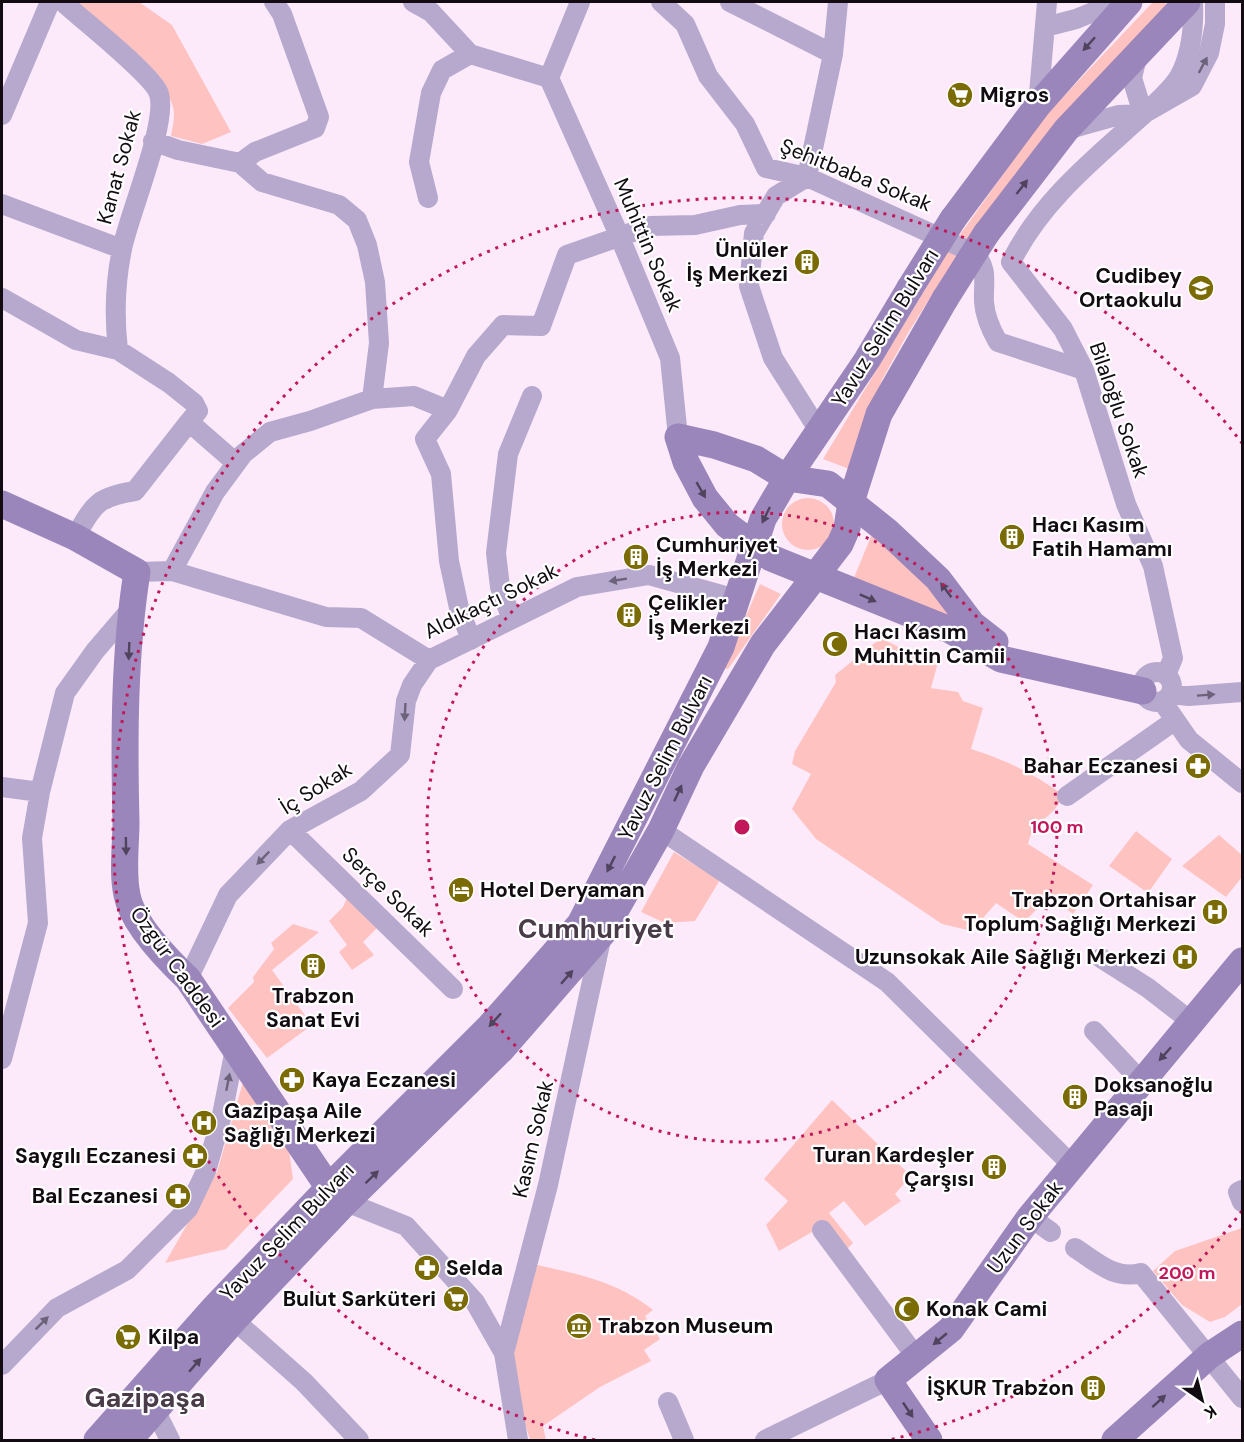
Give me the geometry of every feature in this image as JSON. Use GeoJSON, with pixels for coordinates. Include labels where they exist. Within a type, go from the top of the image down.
{"type":"FeatureCollection","features":[{"type":"Feature","properties":{"kind":"main road","name":"Yavuz Selim Bulvarı"},"geometry":{"type":"LineString","coordinates":[[129,1440],[234,1320],[338,1195],[580,924],[721,647],[763,519],[787,478],[948,228],[1038,105],[1129,2]]}},
{"type":"Feature","properties":{"kind":"main road","name":"Yavuz Selim Bulvarı"},"geometry":{"type":"LineString","coordinates":[[97,1440],[215,1307],[502,1049],[603,934],[661,830],[691,766],[763,644],[840,544],[847,528],[851,502],[879,414],[945,299],[986,234],[1066,130],[1187,2]]}},
{"type":"Feature","properties":{"kind":"main road"},"geometry":{"type":"LineString","coordinates":[[678,437],[714,445],[756,459],[787,478],[828,484],[938,579],[967,630],[1001,659],[1157,688]]}},
{"type":"Feature","properties":{"kind":"main road"},"geometry":{"type":"LineString","coordinates":[[678,437],[686,462],[705,498],[727,525],[771,558],[967,630]]}},
{"type":"Feature","properties":{"kind":"main road"},"geometry":{"type":"LineString","coordinates":[[2,504],[75,537],[137,572]]}},
{"type":"Feature","properties":{"kind":"main road","name":"Özgür Caddesi"},"geometry":{"type":"LineString","coordinates":[[137,572],[131,609],[125,766],[127,896],[165,956],[188,979],[338,1195]]}},
{"type":"Feature","properties":{"kind":"main road","name":"Uzun Sokak"},"geometry":{"type":"LineString","coordinates":[[888,1380],[951,1329],[1041,1224],[1072,1165],[1141,1081],[1193,1023],[1242,961]]}},
{"type":"Feature","properties":{"kind":"main road"},"geometry":{"type":"LineString","coordinates":[[1115,1440],[1210,1355],[1242,1334]]}},
{"type":"Feature","properties":{"kind":"main road"},"geometry":{"type":"LineString","coordinates":[[888,1380],[929,1440]]}},
{"type":"Feature","properties":{"kind":"street"},"geometry":{"type":"LineString","coordinates":[[2,115],[50,2]]}},
{"type":"Feature","properties":{"kind":"street","name":"Kanat Sokak"},"geometry":{"type":"LineString","coordinates":[[63,2],[140,70],[159,93],[161,119],[122,249],[114,314],[118,350]]}},
{"type":"Feature","properties":{"kind":"street"},"geometry":{"type":"LineString","coordinates":[[240,163],[255,152],[315,128],[319,117],[282,14],[274,2]]}},
{"type":"Feature","properties":{"kind":"street"},"geometry":{"type":"LineString","coordinates":[[413,2],[431,12],[470,54],[549,78],[580,2]]}},
{"type":"Feature","properties":{"kind":"street","name":"Şehitbaba Sokak"},"geometry":{"type":"LineString","coordinates":[[661,2],[685,24],[708,76],[746,124],[766,168],[807,177],[948,228],[982,261],[986,278],[984,303],[990,329],[998,342],[1084,370]]}},
{"type":"Feature","properties":{"kind":"street"},"geometry":{"type":"LineString","coordinates":[[730,2],[833,54]]}},
{"type":"Feature","properties":{"kind":"street"},"geometry":{"type":"LineString","coordinates":[[819,431],[773,358],[750,286],[754,233],[776,196],[807,177],[833,54],[838,2]]}},
{"type":"Feature","properties":{"kind":"street"},"geometry":{"type":"LineString","coordinates":[[1038,105],[1047,2]]}},
{"type":"Feature","properties":{"kind":"street"},"geometry":{"type":"LineString","coordinates":[[1045,27],[1076,19],[1118,2]]}},
{"type":"Feature","properties":{"kind":"street"},"geometry":{"type":"LineString","coordinates":[[1143,114],[1178,78],[1189,48],[1194,22],[1193,2]]}},
{"type":"Feature","properties":{"kind":"street"},"geometry":{"type":"LineString","coordinates":[[1066,130],[1095,120],[1143,114],[1192,86],[1209,53],[1215,24],[1215,2]]}},
{"type":"Feature","properties":{"kind":"street"},"geometry":{"type":"LineString","coordinates":[[1143,46],[1132,78],[1143,114]]}},
{"type":"Feature","properties":{"kind":"street"},"geometry":{"type":"LineString","coordinates":[[428,198],[419,162],[431,93],[442,70],[470,54]]}},
{"type":"Feature","properties":{"kind":"street","name":"Muhittin Sokak"},"geometry":{"type":"LineString","coordinates":[[549,78],[619,235],[669,358],[678,437]]}},
{"type":"Feature","properties":{"kind":"street","name":"Bilaloğlu Sokak"},"geometry":{"type":"LineString","coordinates":[[1143,114],[1096,156],[1046,208],[1022,240],[1011,262],[1064,329],[1084,370],[1126,504],[1153,566],[1173,658],[1157,688]]}},
{"type":"Feature","properties":{"kind":"street"},"geometry":{"type":"LineString","coordinates":[[153,141],[177,150],[240,163],[262,182],[339,205],[357,220],[367,245],[375,282],[379,343],[372,399]]}},
{"type":"Feature","properties":{"kind":"street"},"geometry":{"type":"LineString","coordinates":[[2,204],[122,249]]}},
{"type":"Feature","properties":{"kind":"street"},"geometry":{"type":"LineString","coordinates":[[471,640],[459,608],[449,561],[441,474],[425,439],[448,410],[476,356],[503,325],[541,326],[567,255],[650,226],[695,225],[740,215],[766,214]]}},
{"type":"Feature","properties":{"kind":"street"},"geometry":{"type":"LineString","coordinates":[[2,298],[76,339],[118,350],[194,403],[198,411],[135,491],[115,494],[94,505],[75,537]]}},
{"type":"Feature","properties":{"kind":"street"},"geometry":{"type":"LineString","coordinates":[[172,571],[215,492],[236,463],[270,432],[372,399],[414,396],[448,410]]}},
{"type":"Feature","properties":{"kind":"street"},"geometry":{"type":"LineString","coordinates":[[512,617],[500,587],[496,553],[508,454],[532,396]]}},
{"type":"Feature","properties":{"kind":"street"},"geometry":{"type":"LineString","coordinates":[[189,422],[236,463]]}},
{"type":"Feature","properties":{"kind":"street","name":"Aldıkaçtı Sokak"},"geometry":{"type":"LineString","coordinates":[[137,572],[172,571],[326,617],[361,618],[429,660],[512,617],[577,587],[649,575],[736,599]]}},
{"type":"Feature","properties":{"kind":"street"},"geometry":{"type":"LineString","coordinates":[[2,1059],[10,987],[38,923],[32,838],[40,792],[65,693],[95,651],[131,609]]}},
{"type":"Feature","properties":{"kind":"street","name":"İç Sokak"},"geometry":{"type":"LineString","coordinates":[[188,979],[228,895],[290,830],[361,791],[400,755],[406,701],[412,685],[429,660]]}},
{"type":"Feature","properties":{"kind":"street"},"geometry":{"type":"LineString","coordinates":[[1157,688],[1189,696],[1242,692]]}},
{"type":"Feature","properties":{"kind":"street"},"geometry":{"type":"LineString","coordinates":[[1157,688],[1174,721],[1189,740],[1242,783]]}},
{"type":"Feature","properties":{"kind":"street"},"geometry":{"type":"LineString","coordinates":[[1067,796],[1174,721]]}},
{"type":"Feature","properties":{"kind":"street"},"geometry":{"type":"LineString","coordinates":[[2,787],[40,792]]}},
{"type":"Feature","properties":{"kind":"street","name":"Serçe Sokak"},"geometry":{"type":"LineString","coordinates":[[290,830],[453,989]]}},
{"type":"Feature","properties":{"kind":"street"},"geometry":{"type":"LineString","coordinates":[[661,830],[886,982],[1072,1165]]}},
{"type":"Feature","properties":{"kind":"street","name":"Kasım Sokak"},"geometry":{"type":"LineString","coordinates":[[504,1353],[550,1175],[603,934]]}},
{"type":"Feature","properties":{"kind":"street"},"geometry":{"type":"LineString","coordinates":[[1101,958],[1148,988],[1193,1023]]}},
{"type":"Feature","properties":{"kind":"street"},"geometry":{"type":"LineString","coordinates":[[1094,1031],[1141,1081]]}},
{"type":"Feature","properties":{"kind":"street"},"geometry":{"type":"LineString","coordinates":[[2,1365],[57,1308],[127,1270],[188,1209],[206,1171],[222,1115],[235,1049]]}},
{"type":"Feature","properties":{"kind":"street"},"geometry":{"type":"LineString","coordinates":[[338,1195],[406,1226],[475,1302],[504,1353],[518,1440]]}},
{"type":"Feature","properties":{"kind":"street"},"geometry":{"type":"LineString","coordinates":[[822,1230],[917,1358]]}},
{"type":"Feature","properties":{"kind":"street"},"geometry":{"type":"LineString","coordinates":[[1075,1248],[1113,1274],[1128,1276],[1141,1273],[1210,1355],[1242,1398]]}},
{"type":"Feature","properties":{"kind":"street"},"geometry":{"type":"LineString","coordinates":[[234,1320],[358,1433]]}},
{"type":"Feature","properties":{"kind":"street","name":"Uzun Sokak"},"geometry":{"type":"LineString","coordinates":[[765,1440],[888,1380]]}},
{"type":"Feature","properties":{"kind":"street"},"geometry":{"type":"LineString","coordinates":[[668,1402],[684,1440]]}},
{"type":"Feature","properties":{"kind":"street"},"geometry":{"type":"LineString","coordinates":[[155,1410],[170,1440]]}},
{"type":"Feature","properties":{"kind":"shaded area"},"geometry":{"type":"Polygon","coordinates":[[[72,2],[139,2],[172,25],[231,132],[202,144],[171,136],[174,120],[172,104],[156,77],[129,49],[72,2]]]}},
{"type":"Feature","properties":{"kind":"shaded area"},"geometry":{"type":"Polygon","coordinates":[[[1153,2],[1164,2],[1168,5],[1054,124],[965,242],[957,239],[1044,117],[1153,2]]]}},
{"type":"Feature","properties":{"kind":"shaded area"},"geometry":{"type":"Polygon","coordinates":[[[950,248],[959,252],[908,333],[882,380],[849,469],[823,459],[950,248]]]}},
{"type":"Feature","properties":{"kind":"shaded area"},"geometry":{"type":"Polygon","coordinates":[[[808,498],[822,502],[830,510],[834,524],[830,538],[822,546],[808,550],[794,546],[786,538],[782,524],[786,510],[794,502],[808,498]]]}},
{"type":"Feature","properties":{"kind":"shaded area"},"geometry":{"type":"Polygon","coordinates":[[[872,534],[893,547],[962,623],[853,580],[872,534]]]}},
{"type":"Feature","properties":{"kind":"shaded area"},"geometry":{"type":"Polygon","coordinates":[[[760,584],[781,594],[728,669],[723,668],[760,584]]]}},
{"type":"Feature","properties":{"kind":"shaded area"},"geometry":{"type":"Polygon","coordinates":[[[881,638],[920,658],[940,655],[931,688],[958,692],[963,701],[983,708],[971,749],[1019,768],[1062,794],[1056,808],[1035,829],[1028,844],[1093,885],[1073,914],[1050,896],[1024,922],[996,903],[972,931],[942,924],[816,839],[792,809],[811,774],[792,764],[795,751],[836,682],[835,675],[881,638]]]}},
{"type":"Feature","properties":{"kind":"shaded area"},"geometry":{"type":"Polygon","coordinates":[[[1136,831],[1172,859],[1148,893],[1109,866],[1136,831]]]}},
{"type":"Feature","properties":{"kind":"shaded area"},"geometry":{"type":"Polygon","coordinates":[[[1219,835],[1242,855],[1242,877],[1226,897],[1182,866],[1219,835]]]}},
{"type":"Feature","properties":{"kind":"shaded area"},"geometry":{"type":"Polygon","coordinates":[[[674,852],[720,880],[695,921],[665,923],[641,912],[674,852]]]}},
{"type":"Feature","properties":{"kind":"shaded area"},"geometry":{"type":"Polygon","coordinates":[[[348,895],[377,928],[363,942],[374,955],[352,970],[339,952],[347,945],[329,921],[343,907],[348,895]]]}},
{"type":"Feature","properties":{"kind":"shaded area"},"geometry":{"type":"Polygon","coordinates":[[[293,924],[319,932],[272,970],[312,1025],[267,1058],[228,1008],[254,982],[253,977],[274,949],[271,943],[293,924]]]}},
{"type":"Feature","properties":{"kind":"shaded area"},"geometry":{"type":"Polygon","coordinates":[[[243,1082],[288,1143],[293,1179],[226,1249],[165,1263],[217,1172],[243,1082]]]}},
{"type":"Feature","properties":{"kind":"shaded area"},"geometry":{"type":"Polygon","coordinates":[[[832,1100],[911,1176],[895,1194],[901,1201],[865,1226],[844,1201],[829,1213],[853,1243],[847,1249],[826,1221],[779,1251],[766,1225],[788,1201],[764,1179],[832,1100]]]}},
{"type":"Feature","properties":{"kind":"shaded area"},"geometry":{"type":"Polygon","coordinates":[[[1242,1228],[1242,1304],[1225,1317],[1210,1322],[1182,1305],[1153,1271],[1175,1251],[1242,1228]]]}},
{"type":"Feature","properties":{"kind":"shaded area"},"geometry":{"type":"Polygon","coordinates":[[[533,1264],[611,1285],[639,1300],[653,1310],[645,1316],[660,1339],[644,1350],[651,1361],[600,1387],[543,1426],[546,1440],[530,1440],[521,1410],[512,1347],[533,1264]]]}},
{"type":"Feature","properties":{"kind":"place","name":"Migros"},"geometry":{"type":"Point","coordinates":[960,95]}},
{"type":"Feature","properties":{"kind":"place","name":"Ünlüler İş Merkezi"},"geometry":{"type":"Point","coordinates":[807,262]}},
{"type":"Feature","properties":{"kind":"place","name":"Cudibey Ortaokulu"},"geometry":{"type":"Point","coordinates":[1201,288]}},
{"type":"Feature","properties":{"kind":"place","name":"Hacı Kasım Fatih Hamamı"},"geometry":{"type":"Point","coordinates":[1012,537]}},
{"type":"Feature","properties":{"kind":"place","name":"Cumhuriyet İş Merkezi"},"geometry":{"type":"Point","coordinates":[636,557]}},
{"type":"Feature","properties":{"kind":"place","name":"Çelikler İş Merkezi"},"geometry":{"type":"Point","coordinates":[629,615]}},
{"type":"Feature","properties":{"kind":"place","name":"Hacı Kasım Muhittin Camii"},"geometry":{"type":"Point","coordinates":[835,644]}},
{"type":"Feature","properties":{"kind":"place","name":"Bahar Eczanesi"},"geometry":{"type":"Point","coordinates":[1198,766]}},
{"type":"Feature","properties":{"kind":"place","name":"Hotel Deryaman"},"geometry":{"type":"Point","coordinates":[461,890]}},
{"type":"Feature","properties":{"kind":"place","name":"Trabzon Ortahisar Toplum Sağlığı Merkezi"},"geometry":{"type":"Point","coordinates":[1215,912]}},
{"type":"Feature","properties":{"kind":"place","name":"Uzunsokak Aile Sağlığı Merkezi"},"geometry":{"type":"Point","coordinates":[1185,957]}},
{"type":"Feature","properties":{"kind":"place","name":"Trabzon Sanat Evi"},"geometry":{"type":"Point","coordinates":[313,966]}},
{"type":"Feature","properties":{"kind":"place","name":"Kaya Eczanesi"},"geometry":{"type":"Point","coordinates":[292,1080]}},
{"type":"Feature","properties":{"kind":"place","name":"Doksanoğlu Pasajı"},"geometry":{"type":"Point","coordinates":[1075,1097]}},
{"type":"Feature","properties":{"kind":"place","name":"Gazipaşa Aile Sağlığı Merkezi"},"geometry":{"type":"Point","coordinates":[204,1123]}},
{"type":"Feature","properties":{"kind":"place","name":"Saygılı Eczanesi"},"geometry":{"type":"Point","coordinates":[195,1156]}},
{"type":"Feature","properties":{"kind":"place","name":"Turan Kardeşler Çarşısı"},"geometry":{"type":"Point","coordinates":[994,1167]}},
{"type":"Feature","properties":{"kind":"place","name":"Bal Eczanesi"},"geometry":{"type":"Point","coordinates":[178,1196]}},
{"type":"Feature","properties":{"kind":"place","name":"Selda"},"geometry":{"type":"Point","coordinates":[427,1268]}},
{"type":"Feature","properties":{"kind":"place","name":"Bulut Sarküteri"},"geometry":{"type":"Point","coordinates":[456,1299]}},
{"type":"Feature","properties":{"kind":"place","name":"Konak Cami"},"geometry":{"type":"Point","coordinates":[907,1309]}},
{"type":"Feature","properties":{"kind":"place","name":"Trabzon Museum"},"geometry":{"type":"Point","coordinates":[579,1326]}},
{"type":"Feature","properties":{"kind":"place","name":"Kilpa"},"geometry":{"type":"Point","coordinates":[128,1337]}},
{"type":"Feature","properties":{"kind":"place","name":"İŞKUR Trabzon"},"geometry":{"type":"Point","coordinates":[1093,1388]}},
{"type":"Feature","properties":{"kind":"district","name":"Cumhuriyet"},"geometry":{"type":"Point","coordinates":[596,928]}},
{"type":"Feature","properties":{"kind":"district","name":"Gazipaşa"},"geometry":{"type":"Point","coordinates":[145,1397]}}]}
